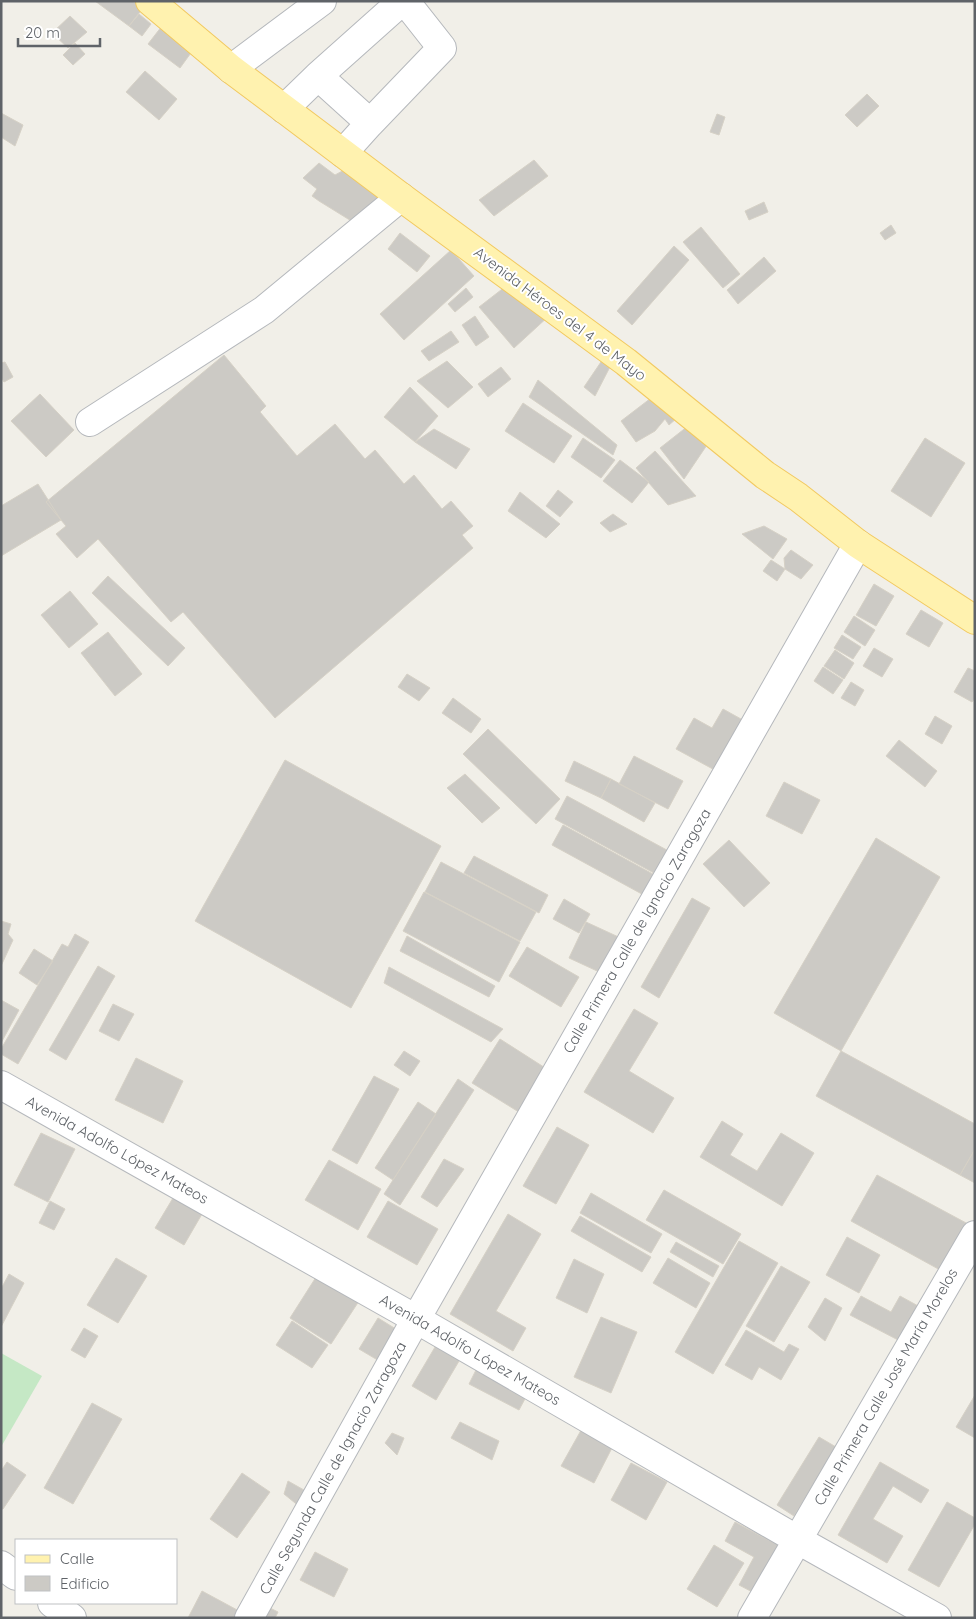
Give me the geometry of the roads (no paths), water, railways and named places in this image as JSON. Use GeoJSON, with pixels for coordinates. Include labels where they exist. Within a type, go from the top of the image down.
{"type":"FeatureCollection","features":[{"type":"Feature","properties":{"kind":"main road","name":"Avenida Héroes del 4 de Mayo"},"geometry":{"type":"LineString","coordinates":[[150,1],[230,69],[626,362],[765,475],[798,497],[858,544],[975,620]]}},
{"type":"Feature","properties":{"kind":"street"},"geometry":{"type":"LineString","coordinates":[[230,69],[322,1]]}},
{"type":"Feature","properties":{"kind":"street"},"geometry":{"type":"LineString","coordinates":[[284,109],[318,76],[404,1],[442,48],[343,153]]}},
{"type":"Feature","properties":{"kind":"street"},"geometry":{"type":"LineString","coordinates":[[318,76],[370,123]]}},
{"type":"Feature","properties":{"kind":"street"},"geometry":{"type":"LineString","coordinates":[[90,422],[264,310],[401,197]]}},
{"type":"Feature","properties":{"kind":"street","name":"Calle Primera Calle de Ignacio Zaragoza"},"geometry":{"type":"LineString","coordinates":[[416,1319],[858,544]]}},
{"type":"Feature","properties":{"kind":"street","name":"Avenida Adolfo López Mateos"},"geometry":{"type":"LineString","coordinates":[[1,1085],[416,1319],[798,1540],[937,1618]]}},
{"type":"Feature","properties":{"kind":"street","name":"Calle Primera Calle José María Morelos"},"geometry":{"type":"LineString","coordinates":[[752,1618],[975,1235]]}},
{"type":"Feature","properties":{"kind":"street","name":"Calle Segunda Calle de Ignacio Zaragoza"},"geometry":{"type":"LineString","coordinates":[[249,1618],[416,1319]]}},
{"type":"Feature","properties":{"kind":"street"},"geometry":{"type":"LineString","coordinates":[[1,1565],[15,1575]]}},
{"type":"Feature","properties":{"kind":"street"},"geometry":{"type":"LineString","coordinates":[[53,1604],[72,1618]]}}]}
